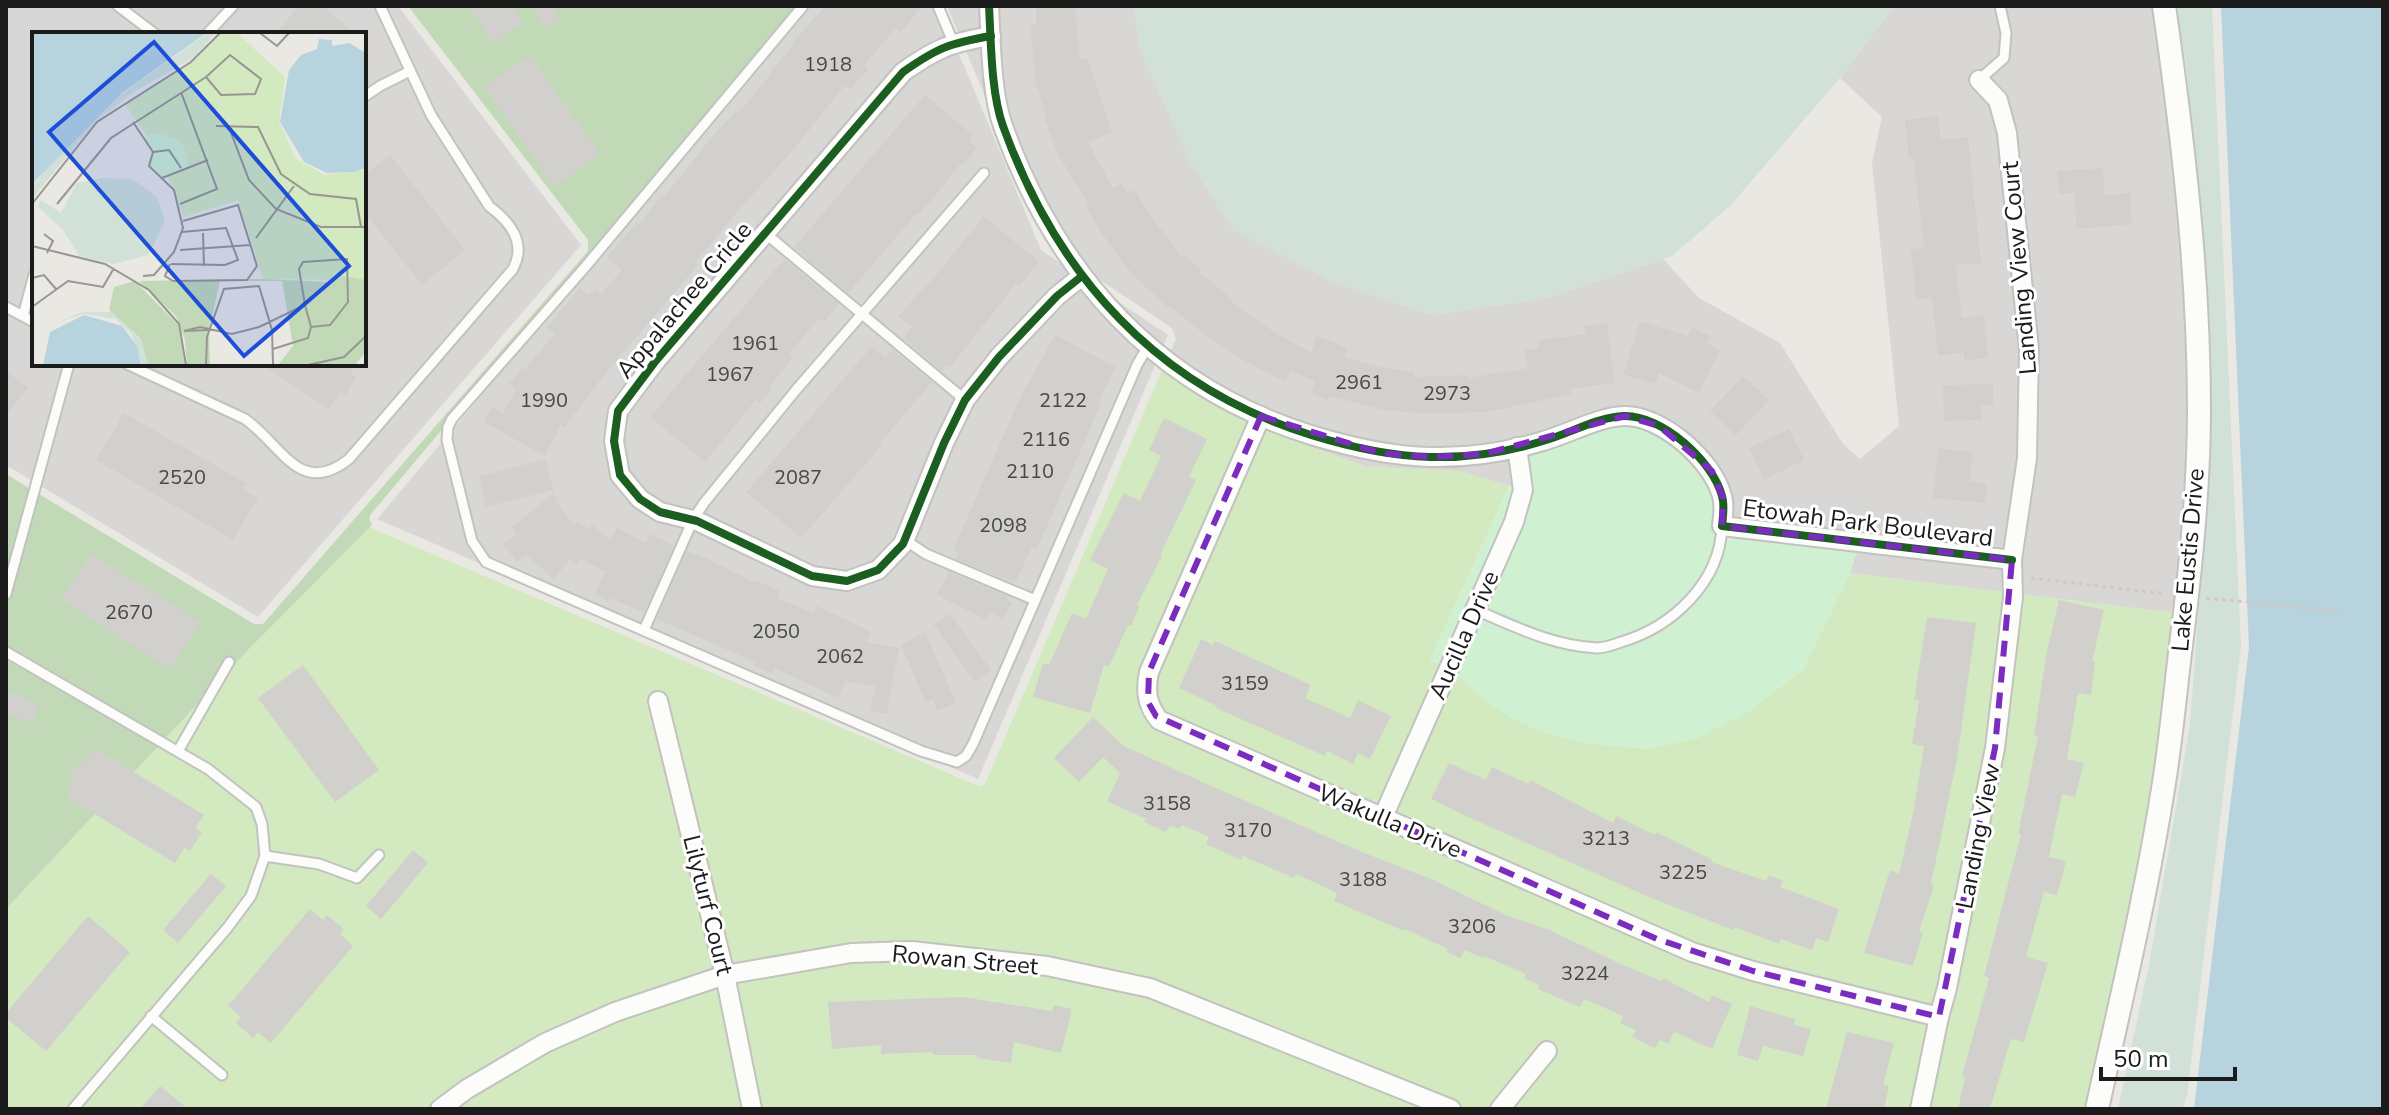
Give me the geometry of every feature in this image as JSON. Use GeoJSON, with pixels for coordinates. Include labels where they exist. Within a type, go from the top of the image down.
{"type":"FeatureCollection","features":[{"type":"Feature","properties":{"kind":"street","name":"Etowah Park Boulevard"},"geometry":{"type":"LineString","coordinates":[[989,6],[1002,123],[1051,233],[1107,306],[1148,346],[1190,379],[1261,416],[1307,433],[1380,453],[1431,457],[1484,454],[1625,416],[1659,426],[1690,447],[1712,471],[1723,498],[1722,526],[2012,560]]}},
{"type":"Feature","properties":{"kind":"street","name":"Lake Eustis Drive"},"geometry":{"type":"LineString","coordinates":[[2097,1109],[2145,891],[2164,787],[2187,596],[2199,412],[2198,344],[2190,235],[2164,6]]}},
{"type":"Feature","properties":{"kind":"street","name":"Appalachee Cricle"},"geometry":{"type":"LineString","coordinates":[[991,36],[953,42],[928,54],[903,72],[654,363],[618,411],[614,441],[620,475],[640,499],[660,512],[693,520],[812,576],[847,581],[878,570],[905,540],[965,400],[999,357],[1057,296],[1082,276]]}},
{"type":"Feature","properties":{"kind":"street","name":"Landing View Court"},"geometry":{"type":"LineString","coordinates":[[1979,80],[1998,100],[2007,133],[2029,349],[2027,458],[2012,560]]}},
{"type":"Feature","properties":{"kind":"street","name":"Wakulla Drive"},"geometry":{"type":"LineString","coordinates":[[1261,416],[1149,672],[1146,683],[1148,702],[1159,720],[1692,952],[1753,971],[1939,1017]]}},
{"type":"Feature","properties":{"kind":"street","name":"Aucilla Drive"},"geometry":{"type":"LineString","coordinates":[[1383,817],[1514,522],[1523,490],[1517,447]]}},
{"type":"Feature","properties":{"kind":"street","name":"Landing View"},"geometry":{"type":"LineString","coordinates":[[1920,1109],[1995,748],[2013,597],[2012,560]]}},
{"type":"Feature","properties":{"kind":"street","name":"Lilyturf Court"},"geometry":{"type":"LineString","coordinates":[[658,701],[725,975],[752,1109]]}},
{"type":"Feature","properties":{"kind":"street","name":"Rowan Street"},"geometry":{"type":"LineString","coordinates":[[440,1109],[467,1089],[545,1043],[615,1012],[725,975],[851,953],[897,951],[1047,966],[1150,988],[1451,1109]]}},
{"type":"Feature","properties":{"kind":"street"},"geometry":{"type":"LineString","coordinates":[[1500,1109],[1547,1051]]}},
{"type":"Feature","properties":{"kind":"lane"},"geometry":{"type":"LineString","coordinates":[[118,6],[152,32]]}},
{"type":"Feature","properties":{"kind":"lane"},"geometry":{"type":"LineString","coordinates":[[209,32],[233,6]]}},
{"type":"Feature","properties":{"kind":"lane"},"geometry":{"type":"LineString","coordinates":[[131,366],[245,419],[295,466],[310,475],[325,474],[349,459],[513,269],[518,260],[519,247],[511,226],[489,206],[431,115],[380,6]]}},
{"type":"Feature","properties":{"kind":"lane"},"geometry":{"type":"LineString","coordinates":[[803,6],[448,427],[447,440],[472,541],[486,562],[921,751],[957,762],[966,756],[973,744],[1137,365],[1148,346]]}},
{"type":"Feature","properties":{"kind":"lane"},"geometry":{"type":"LineString","coordinates":[[938,6],[953,42]]}},
{"type":"Feature","properties":{"kind":"lane"},"geometry":{"type":"LineString","coordinates":[[1979,80],[2004,58],[2006,33],[2000,6]]}},
{"type":"Feature","properties":{"kind":"lane"},"geometry":{"type":"LineString","coordinates":[[366,96],[410,71]]}},
{"type":"Feature","properties":{"kind":"lane"},"geometry":{"type":"LineString","coordinates":[[644,630],[693,520],[796,390],[984,173]]}},
{"type":"Feature","properties":{"kind":"lane"},"geometry":{"type":"LineString","coordinates":[[765,233],[965,400]]}},
{"type":"Feature","properties":{"kind":"lane"},"geometry":{"type":"LineString","coordinates":[[23,316],[32,282]]}},
{"type":"Feature","properties":{"kind":"lane"},"geometry":{"type":"LineString","coordinates":[[6,307],[32,321]]}},
{"type":"Feature","properties":{"kind":"lane"},"geometry":{"type":"LineString","coordinates":[[6,594],[68,366]]}},
{"type":"Feature","properties":{"kind":"lane"},"geometry":{"type":"LineString","coordinates":[[1476,610],[1550,642],[1601,648],[1646,635],[1676,614],[1696,593],[1712,566],[1722,526]]}},
{"type":"Feature","properties":{"kind":"lane"},"geometry":{"type":"LineString","coordinates":[[905,540],[926,554],[1035,600]]}},
{"type":"Feature","properties":{"kind":"lane"},"geometry":{"type":"LineString","coordinates":[[6,652],[208,769],[256,807],[262,824],[265,856],[251,896],[73,1109]]}},
{"type":"Feature","properties":{"kind":"lane"},"geometry":{"type":"LineString","coordinates":[[178,751],[229,662]]}},
{"type":"Feature","properties":{"kind":"lane"},"geometry":{"type":"LineString","coordinates":[[265,856],[319,864],[357,878],[379,855]]}},
{"type":"Feature","properties":{"kind":"lane"},"geometry":{"type":"LineString","coordinates":[[151,1016],[222,1075]]}},
{"type":"Feature","properties":{"kind":"path"},"geometry":{"type":"LineString","coordinates":[[2012,560],[2026,577],[2036,579],[2338,611]]}},
{"type":"Feature","properties":{"kind":"highlighted area"},"geometry":{"type":"Polygon","coordinates":[[[1261,416],[1380,453],[1431,457],[1484,454],[1625,416],[1659,426],[1712,471],[1723,498],[1722,526],[2012,560],[1995,748],[1939,1017],[1753,971],[1657,939],[1156,716],[1148,702],[1149,672],[1261,416]]]}},
{"type":"Feature","properties":{"kind":"shaded area"},"geometry":{"type":"Polygon","coordinates":[[[6,6],[398,6],[581,245],[258,617],[6,465],[6,6]]]}},
{"type":"Feature","properties":{"kind":"shaded area"},"geometry":{"type":"Polygon","coordinates":[[[810,6],[939,6],[1041,250],[1168,335],[978,779],[377,519],[810,6]]]}},
{"type":"Feature","properties":{"kind":"shaded area"},"geometry":{"type":"Polygon","coordinates":[[[947,6],[1134,6],[1140,49],[1191,163],[1234,230],[1338,284],[1432,315],[1546,298],[1663,259],[1699,298],[1780,343],[1843,444],[1860,459],[1899,426],[1872,163],[1882,117],[1840,78],[1894,6],[2154,6],[2163,67],[2188,343],[2189,411],[2182,556],[2175,613],[1850,573],[1858,548],[1519,489],[1459,471],[1367,467],[1250,425],[1162,370],[1176,339],[1172,328],[1048,245],[947,6]]]}},
{"type":"Feature","properties":{"kind":"shaded area"},"geometry":{"type":"Polygon","coordinates":[[[1134,6],[1894,6],[1839,79],[1730,206],[1672,256],[1546,298],[1432,315],[1338,284],[1234,230],[1191,163],[1140,49],[1134,6]]]}},
{"type":"Feature","properties":{"kind":"shaded area"},"geometry":{"type":"Polygon","coordinates":[[[2175,6],[2212,6],[2241,646],[2187,1096],[2182,1109],[2118,1109],[2149,965],[2190,725],[2210,457],[2195,154],[2186,65],[2175,6]]]}},
{"type":"Feature","properties":{"kind":"green space"},"geometry":{"type":"Polygon","coordinates":[[[408,6],[798,6],[371,514],[372,525],[249,649],[6,909],[6,474],[254,624],[263,624],[588,251],[588,240],[408,6]]]}},
{"type":"Feature","properties":{"kind":"green space"},"geometry":{"type":"Polygon","coordinates":[[[1162,370],[1250,425],[1367,467],[1459,471],[1509,486],[1430,660],[1454,670],[1480,696],[1540,731],[1585,743],[1649,749],[1697,738],[1803,670],[1850,573],[2175,613],[2154,784],[2135,888],[2086,1109],[6,1109],[6,909],[249,649],[369,527],[981,787],[985,784],[1162,370]]]}},
{"type":"Feature","properties":{"kind":"green space"},"geometry":{"type":"Polygon","coordinates":[[[1652,420],[1701,452],[1729,525],[1858,547],[1850,573],[1803,670],[1747,713],[1697,738],[1649,749],[1585,743],[1540,731],[1509,717],[1480,696],[1454,670],[1430,661],[1509,486],[1519,488],[1525,434],[1652,420]]]}},
{"type":"Feature","properties":{"kind":"water"},"geometry":{"type":"Polygon","coordinates":[[[2221,6],[2383,6],[2383,1109],[2194,1109],[2249,647],[2221,6]]]}},
{"type":"Feature","properties":{"kind":"building"},"geometry":{"type":"Polygon","coordinates":[[[299,6],[323,6],[353,32],[276,32],[299,6]]]}},
{"type":"Feature","properties":{"kind":"building"},"geometry":{"type":"Polygon","coordinates":[[[469,6],[512,6],[523,23],[492,43],[469,6]]]}},
{"type":"Feature","properties":{"kind":"building"},"geometry":{"type":"Polygon","coordinates":[[[533,6],[553,6],[559,20],[544,27],[533,6]]]}},
{"type":"Feature","properties":{"kind":"building"},"geometry":{"type":"Polygon","coordinates":[[[826,6],[922,6],[901,32],[896,28],[864,65],[868,69],[850,90],[845,85],[745,203],[564,428],[561,425],[545,456],[484,422],[492,407],[503,413],[516,389],[509,384],[555,334],[547,327],[580,288],[589,295],[595,289],[601,294],[622,270],[607,257],[662,195],[664,197],[716,132],[736,111],[738,113],[795,43],[793,41],[826,6]]]}},
{"type":"Feature","properties":{"kind":"building"},"geometry":{"type":"Polygon","coordinates":[[[1036,6],[1075,6],[1080,60],[1087,57],[1112,133],[1088,142],[1113,188],[1122,183],[1128,194],[1135,190],[1182,257],[1184,254],[1201,270],[1199,272],[1233,300],[1231,302],[1277,334],[1311,352],[1317,336],[1348,348],[1344,357],[1415,372],[1414,377],[1468,375],[1468,378],[1528,368],[1524,351],[1539,347],[1538,341],[1586,334],[1585,326],[1607,323],[1615,383],[1570,389],[1571,394],[1487,412],[1423,414],[1380,409],[1330,396],[1328,400],[1311,393],[1315,381],[1290,371],[1285,382],[1248,363],[1167,307],[1132,274],[1085,205],[1088,203],[1057,153],[1033,76],[1030,24],[1036,24],[1036,6]]]}},
{"type":"Feature","properties":{"kind":"building"},"geometry":{"type":"Polygon","coordinates":[[[530,55],[600,154],[554,187],[484,87],[530,55]]]}},
{"type":"Feature","properties":{"kind":"building"},"geometry":{"type":"Polygon","coordinates":[[[925,95],[973,135],[969,141],[977,148],[848,293],[794,247],[925,95]]]}},
{"type":"Feature","properties":{"kind":"building"},"geometry":{"type":"Polygon","coordinates":[[[1938,116],[1941,140],[1968,137],[1981,263],[1956,265],[1962,318],[1984,315],[1988,358],[1964,361],[1964,353],[1938,355],[1932,297],[1916,299],[1911,249],[1924,248],[1913,157],[1909,158],[1905,120],[1938,116]]]}},
{"type":"Feature","properties":{"kind":"building"},"geometry":{"type":"Polygon","coordinates":[[[390,155],[465,250],[422,285],[366,215],[366,173],[390,155]]]}},
{"type":"Feature","properties":{"kind":"building"},"geometry":{"type":"Polygon","coordinates":[[[2103,168],[2105,195],[2130,193],[2132,224],[2077,229],[2074,193],[2059,194],[2057,171],[2103,168]]]}},
{"type":"Feature","properties":{"kind":"building"},"geometry":{"type":"Polygon","coordinates":[[[984,216],[1039,262],[1019,286],[1016,284],[950,367],[947,365],[942,371],[903,338],[912,327],[898,316],[984,216]]]}},
{"type":"Feature","properties":{"kind":"building"},"geometry":{"type":"Polygon","coordinates":[[[784,259],[839,304],[824,322],[819,318],[789,354],[793,357],[770,386],[773,388],[760,403],[756,400],[705,462],[650,417],[784,259]]]}},
{"type":"Feature","properties":{"kind":"building"},"geometry":{"type":"Polygon","coordinates":[[[1640,321],[1688,336],[1692,327],[1710,336],[1707,343],[1720,350],[1699,393],[1659,373],[1655,384],[1623,374],[1640,321]]]}},
{"type":"Feature","properties":{"kind":"building"},"geometry":{"type":"Polygon","coordinates":[[[1055,335],[1116,367],[1098,402],[1101,404],[1045,531],[1036,550],[1032,547],[1015,583],[956,559],[959,553],[953,550],[1019,400],[1055,335]]]}},
{"type":"Feature","properties":{"kind":"building"},"geometry":{"type":"Polygon","coordinates":[[[872,346],[885,357],[893,350],[932,382],[801,538],[746,492],[872,346]]]}},
{"type":"Feature","properties":{"kind":"building"},"geometry":{"type":"Polygon","coordinates":[[[264,366],[355,366],[350,373],[356,377],[345,395],[340,392],[329,409],[264,366]]]}},
{"type":"Feature","properties":{"kind":"building"},"geometry":{"type":"Polygon","coordinates":[[[6,371],[28,388],[6,415],[6,371]]]}},
{"type":"Feature","properties":{"kind":"building"},"geometry":{"type":"Polygon","coordinates":[[[1743,376],[1769,400],[1736,435],[1710,411],[1743,376]]]}},
{"type":"Feature","properties":{"kind":"building"},"geometry":{"type":"Polygon","coordinates":[[[1993,384],[1993,405],[1981,405],[1982,420],[1944,421],[1943,385],[1993,384]]]}},
{"type":"Feature","properties":{"kind":"building"},"geometry":{"type":"Polygon","coordinates":[[[124,413],[246,483],[243,489],[258,498],[233,540],[96,460],[124,413]]]}},
{"type":"Feature","properties":{"kind":"building"},"geometry":{"type":"Polygon","coordinates":[[[1164,418],[1207,439],[1189,477],[1196,480],[1137,605],[1140,606],[1131,626],[1128,625],[1109,667],[1104,665],[1090,713],[1033,697],[1043,663],[1049,665],[1072,613],[1086,619],[1108,569],[1090,560],[1124,493],[1140,501],[1161,456],[1149,450],[1164,418]]]}},
{"type":"Feature","properties":{"kind":"building"},"geometry":{"type":"Polygon","coordinates":[[[1789,429],[1804,460],[1764,480],[1749,448],[1789,429]]]}},
{"type":"Feature","properties":{"kind":"building"},"geometry":{"type":"Polygon","coordinates":[[[1938,448],[1973,452],[1970,481],[1987,483],[1985,503],[1933,498],[1938,448]]]}},
{"type":"Feature","properties":{"kind":"building"},"geometry":{"type":"Polygon","coordinates":[[[546,459],[553,490],[486,507],[479,476],[546,459]]]}},
{"type":"Feature","properties":{"kind":"building"},"geometry":{"type":"Polygon","coordinates":[[[554,493],[557,503],[574,525],[578,521],[588,530],[592,525],[611,540],[617,528],[646,543],[650,534],[674,545],[644,613],[594,594],[606,572],[581,559],[577,565],[570,559],[554,579],[526,555],[517,562],[503,544],[517,534],[512,527],[554,493]]]}},
{"type":"Feature","properties":{"kind":"building"},"geometry":{"type":"Polygon","coordinates":[[[687,551],[780,591],[777,598],[813,613],[817,606],[871,632],[866,642],[899,648],[887,714],[870,711],[875,686],[846,681],[837,698],[775,668],[772,674],[754,665],[755,662],[657,619],[687,551]]]}},
{"type":"Feature","properties":{"kind":"building"},"geometry":{"type":"Polygon","coordinates":[[[90,553],[200,622],[171,669],[61,600],[90,553]]]}},
{"type":"Feature","properties":{"kind":"building"},"geometry":{"type":"Polygon","coordinates":[[[949,572],[1009,597],[1007,600],[1012,603],[1003,619],[990,612],[986,620],[937,595],[949,572]]]}},
{"type":"Feature","properties":{"kind":"building"},"geometry":{"type":"Polygon","coordinates":[[[2059,600],[2104,610],[2092,661],[2095,661],[2091,695],[2078,693],[2067,759],[2084,763],[2075,797],[2062,794],[2049,857],[2066,861],[2057,895],[2044,892],[2026,957],[2048,963],[2024,1042],[2011,1039],[1990,1109],[1958,1109],[1965,1077],[1962,1076],[1989,978],[1984,976],[2021,834],[2018,834],[2038,736],[2034,736],[2047,650],[2059,600]]]}},
{"type":"Feature","properties":{"kind":"building"},"geometry":{"type":"Polygon","coordinates":[[[950,614],[991,670],[975,682],[934,625],[950,614]]]}},
{"type":"Feature","properties":{"kind":"building"},"geometry":{"type":"Polygon","coordinates":[[[1927,617],[1976,623],[1957,759],[1931,884],[1934,886],[1919,931],[1923,932],[1913,966],[1864,953],[1890,870],[1899,874],[1914,809],[1924,746],[1912,744],[1919,701],[1914,700],[1927,617]]]}},
{"type":"Feature","properties":{"kind":"building"},"geometry":{"type":"Polygon","coordinates":[[[925,632],[956,703],[937,711],[933,700],[926,703],[901,645],[925,632]]]}},
{"type":"Feature","properties":{"kind":"building"},"geometry":{"type":"Polygon","coordinates":[[[1201,639],[1213,645],[1215,641],[1311,685],[1305,698],[1350,718],[1358,700],[1391,716],[1370,759],[1358,753],[1353,764],[1327,751],[1325,756],[1216,708],[1179,688],[1201,639]]]}},
{"type":"Feature","properties":{"kind":"building"},"geometry":{"type":"Polygon","coordinates":[[[303,665],[379,770],[335,802],[258,698],[303,665]]]}},
{"type":"Feature","properties":{"kind":"building"},"geometry":{"type":"Polygon","coordinates":[[[6,691],[39,704],[32,723],[6,713],[6,691]]]}},
{"type":"Feature","properties":{"kind":"building"},"geometry":{"type":"Polygon","coordinates":[[[1093,717],[1124,746],[1207,784],[1433,880],[1508,916],[1547,929],[1661,981],[1663,978],[1709,1002],[1712,995],[1732,1004],[1712,1049],[1674,1032],[1668,1044],[1660,1040],[1655,1048],[1632,1037],[1636,1030],[1620,1023],[1623,1016],[1596,1004],[1584,999],[1580,1007],[1554,996],[1524,978],[1526,974],[1484,956],[1464,950],[1461,958],[1446,952],[1448,949],[1405,929],[1334,901],[1337,893],[1296,874],[1294,878],[1206,844],[1209,837],[1182,825],[1179,829],[1170,825],[1166,832],[1144,822],[1146,819],[1107,801],[1120,773],[1103,757],[1079,782],[1054,758],[1093,717]]]}},
{"type":"Feature","properties":{"kind":"building"},"geometry":{"type":"Polygon","coordinates":[[[95,748],[204,815],[195,828],[202,832],[190,851],[184,848],[175,863],[65,796],[73,783],[68,779],[80,761],[85,764],[95,748]]]}},
{"type":"Feature","properties":{"kind":"building"},"geometry":{"type":"Polygon","coordinates":[[[1449,763],[1486,780],[1492,767],[1528,784],[1530,780],[1613,823],[1616,816],[1655,835],[1656,832],[1713,860],[1711,862],[1766,881],[1769,875],[1783,881],[1780,887],[1839,909],[1828,942],[1816,938],[1812,950],[1781,939],[1779,944],[1734,927],[1733,930],[1649,897],[1468,817],[1431,799],[1449,763]]]}},
{"type":"Feature","properties":{"kind":"building"},"geometry":{"type":"Polygon","coordinates":[[[413,850],[428,863],[381,919],[366,906],[413,850]]]}},
{"type":"Feature","properties":{"kind":"building"},"geometry":{"type":"Polygon","coordinates":[[[211,874],[226,886],[178,943],[163,930],[211,874]]]}},
{"type":"Feature","properties":{"kind":"building"},"geometry":{"type":"Polygon","coordinates":[[[310,909],[323,920],[327,915],[344,929],[340,934],[353,946],[271,1043],[258,1032],[253,1038],[236,1023],[241,1017],[228,1006],[310,909]]]}},
{"type":"Feature","properties":{"kind":"building"},"geometry":{"type":"Polygon","coordinates":[[[88,916],[130,952],[46,1051],[6,1018],[6,1013],[88,916]]]}},
{"type":"Feature","properties":{"kind":"building"},"geometry":{"type":"Polygon","coordinates":[[[963,997],[1052,1011],[1054,1005],[1072,1009],[1061,1053],[1014,1042],[1011,1063],[977,1058],[977,1055],[933,1055],[933,1052],[881,1054],[881,1045],[832,1049],[828,1002],[963,997]]]}},
{"type":"Feature","properties":{"kind":"building"},"geometry":{"type":"Polygon","coordinates":[[[1750,1006],[1795,1019],[1794,1025],[1811,1029],[1803,1056],[1763,1046],[1758,1061],[1737,1055],[1750,1006]]]}},
{"type":"Feature","properties":{"kind":"building"},"geometry":{"type":"Polygon","coordinates":[[[1847,1032],[1894,1043],[1883,1085],[1889,1086],[1884,1109],[1826,1109],[1847,1032]]]}},
{"type":"Feature","properties":{"kind":"building"},"geometry":{"type":"Polygon","coordinates":[[[160,1086],[188,1109],[140,1109],[160,1086]]]}},
{"type":"Feature","properties":{"kind":"cycle path"},"geometry":{"type":"LineString","coordinates":[[989,6],[992,67],[999,113],[1025,180],[1052,231],[1084,277],[1120,319],[1160,356],[1206,388],[1256,414],[1311,435],[1400,455],[1458,456],[1501,451],[1553,438],[1604,419],[1624,416],[1639,418],[1654,423],[1684,442],[1708,469],[1723,499],[1722,526],[2012,560]]}},
{"type":"Feature","properties":{"kind":"cycle path"},"geometry":{"type":"LineString","coordinates":[[991,36],[944,48],[903,72],[654,363],[618,411],[614,441],[620,475],[640,499],[660,512],[697,521],[812,576],[847,581],[878,570],[903,544],[965,400],[999,357],[1057,296],[1082,276]]}}]}
